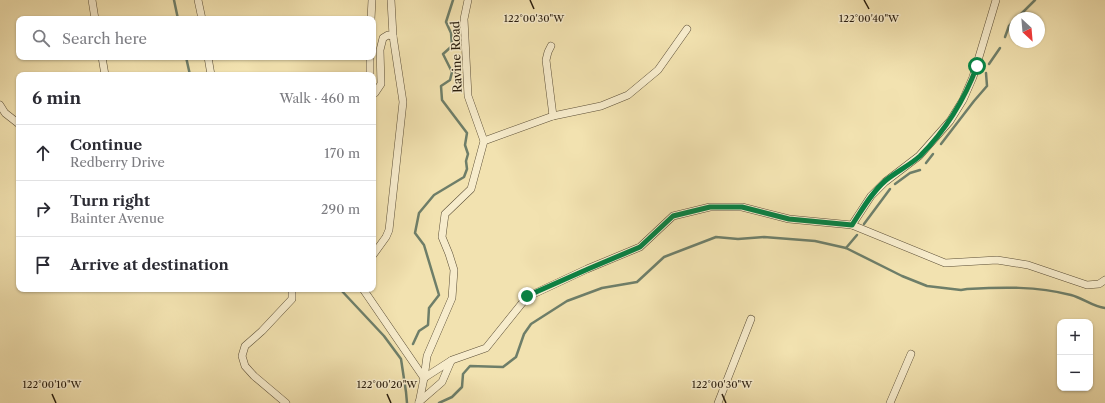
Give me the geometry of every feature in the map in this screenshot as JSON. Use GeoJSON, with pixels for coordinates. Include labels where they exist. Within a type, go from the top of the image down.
{"type":"FeatureCollection","features":[{"type":"Feature","properties":{"kind":"street"},"geometry":{"type":"LineString","coordinates":[[92,0],[95,16]]}},
{"type":"Feature","properties":{"kind":"street"},"geometry":{"type":"LineString","coordinates":[[198,0],[201,16]]}},
{"type":"Feature","properties":{"kind":"street"},"geometry":{"type":"LineString","coordinates":[[371,16],[372,0]]}},
{"type":"Feature","properties":{"kind":"street"},"geometry":{"type":"LineString","coordinates":[[376,251],[389,230],[403,102],[393,36],[391,0]]}},
{"type":"Feature","properties":{"kind":"street","name":"Ravine Road"},"geometry":{"type":"LineString","coordinates":[[468,0],[464,19],[468,96],[484,141]]}},
{"type":"Feature","properties":{"kind":"street"},"geometry":{"type":"LineString","coordinates":[[852,225],[871,196],[885,182],[919,156],[950,121],[963,100],[973,77],[996,0]]}},
{"type":"Feature","properties":{"kind":"street"},"geometry":{"type":"LineString","coordinates":[[419,403],[427,356],[452,298],[454,270],[442,237],[445,214],[471,189],[484,141],[553,116],[601,106],[628,95],[658,70],[687,29]]}},
{"type":"Feature","properties":{"kind":"street"},"geometry":{"type":"LineString","coordinates":[[376,92],[381,84],[380,50],[383,38],[388,35],[393,36]]}},
{"type":"Feature","properties":{"kind":"street"},"geometry":{"type":"LineString","coordinates":[[551,46],[546,60],[553,116]]}},
{"type":"Feature","properties":{"kind":"street"},"geometry":{"type":"LineString","coordinates":[[102,60],[104,72]]}},
{"type":"Feature","properties":{"kind":"street"},"geometry":{"type":"LineString","coordinates":[[208,60],[210,72]]}},
{"type":"Feature","properties":{"kind":"street"},"geometry":{"type":"LineString","coordinates":[[370,60],[370,72]]}},
{"type":"Feature","properties":{"kind":"street"},"geometry":{"type":"LineString","coordinates":[[0,105],[5,113],[16,122]]}},
{"type":"Feature","properties":{"kind":"street"},"geometry":{"type":"LineString","coordinates":[[424,378],[452,360],[486,348],[527,296],[640,247],[673,216],[710,207],[742,207],[789,219],[852,225],[945,263],[997,260],[1028,265],[1088,285],[1099,284],[1105,280]]}},
{"type":"Feature","properties":{"kind":"street"},"geometry":{"type":"LineString","coordinates":[[286,403],[245,366],[242,356],[245,346],[262,331],[292,299],[292,292]]}},
{"type":"Feature","properties":{"kind":"street"},"geometry":{"type":"LineString","coordinates":[[365,292],[424,378]]}},
{"type":"Feature","properties":{"kind":"street"},"geometry":{"type":"LineString","coordinates":[[718,403],[751,318]]}},
{"type":"Feature","properties":{"kind":"street"},"geometry":{"type":"LineString","coordinates":[[890,403],[911,354]]}},
{"type":"Feature","properties":{"kind":"street"},"geometry":{"type":"LineString","coordinates":[[419,403],[442,382],[452,360]]}},
{"type":"Feature","properties":{"kind":"waterway"},"geometry":{"type":"LineString","coordinates":[[174,0],[177,16]]}},
{"type":"Feature","properties":{"kind":"waterway"},"geometry":{"type":"LineString","coordinates":[[413,344],[419,331],[428,325],[429,308],[439,295],[424,245],[415,233],[419,213],[434,195],[464,177],[467,169],[466,161],[468,154],[465,145],[467,133],[442,100],[441,86],[450,80],[452,72],[443,54],[452,46],[451,33],[446,22],[453,0]]}},
{"type":"Feature","properties":{"kind":"waterway"},"geometry":{"type":"LineString","coordinates":[[1023,12],[1035,0]]}},
{"type":"Feature","properties":{"kind":"waterway"},"geometry":{"type":"LineString","coordinates":[[1005,37],[1009,26]]}},
{"type":"Feature","properties":{"kind":"waterway"},"geometry":{"type":"LineString","coordinates":[[989,64],[1000,48]]}},
{"type":"Feature","properties":{"kind":"waterway"},"geometry":{"type":"LineString","coordinates":[[187,60],[189,72]]}},
{"type":"Feature","properties":{"kind":"waterway"},"geometry":{"type":"LineString","coordinates":[[941,144],[987,86],[986,73]]}},
{"type":"Feature","properties":{"kind":"waterway"},"geometry":{"type":"LineString","coordinates":[[926,163],[933,154]]}},
{"type":"Feature","properties":{"kind":"waterway"},"geometry":{"type":"LineString","coordinates":[[895,184],[910,173],[920,170]]}},
{"type":"Feature","properties":{"kind":"waterway"},"geometry":{"type":"LineString","coordinates":[[864,224],[890,189]]}},
{"type":"Feature","properties":{"kind":"waterway"},"geometry":{"type":"LineString","coordinates":[[846,248],[857,235]]}},
{"type":"Feature","properties":{"kind":"waterway"},"geometry":{"type":"LineString","coordinates":[[439,403],[452,397],[462,387],[463,374],[470,366],[503,367],[516,357],[524,334],[531,324],[567,301],[602,288],[637,282],[664,257],[716,237],[738,239],[764,237],[815,241],[846,248],[902,276],[927,286],[961,290],[980,288],[1045,290],[1071,295],[1096,306],[1105,308]]}},
{"type":"Feature","properties":{"kind":"waterway"},"geometry":{"type":"LineString","coordinates":[[343,292],[384,336],[401,359],[407,403]]}},
{"type":"Feature","properties":{"kind":"route"},"geometry":{"type":"LineString","coordinates":[[527,296],[640,247],[673,216],[710,207],[742,207],[789,219],[852,225],[871,196],[885,182],[919,156],[950,121],[963,100],[977,66]]}}]}
